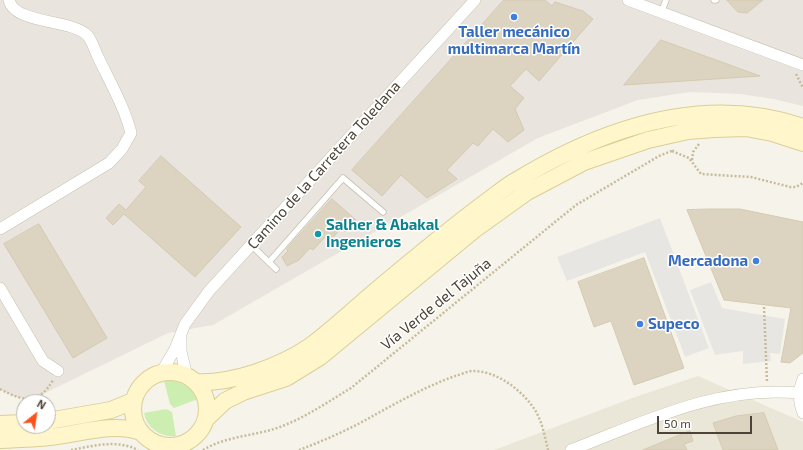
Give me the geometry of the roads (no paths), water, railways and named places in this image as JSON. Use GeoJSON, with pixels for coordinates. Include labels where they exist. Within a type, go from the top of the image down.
{"type":"FeatureCollection","features":[{"type":"Feature","properties":{"kind":"main road"},"geometry":{"type":"LineString","coordinates":[[141,432],[133,416],[134,401],[138,389],[148,379],[161,373],[176,372],[191,379],[218,383],[239,378],[276,364],[309,347],[462,220],[516,180],[575,149],[614,133],[668,118],[693,113],[748,114],[775,118],[803,127]]}},
{"type":"Feature","properties":{"kind":"main road"},"geometry":{"type":"LineString","coordinates":[[0,440],[49,437],[117,427],[130,428],[141,432],[156,443],[165,446],[182,444],[200,430],[206,420],[225,401],[243,392],[286,378],[320,357],[474,230],[527,192],[584,162],[648,140],[688,131],[714,128],[746,128],[772,133],[803,142]]}},
{"type":"Feature","properties":{"kind":"main road"},"geometry":{"type":"LineString","coordinates":[[191,379],[203,393],[207,406],[206,420]]}},
{"type":"Feature","properties":{"kind":"main road"},"geometry":{"type":"LineString","coordinates":[[56,420],[111,410],[134,401]]}},
{"type":"Feature","properties":{"kind":"main road"},"geometry":{"type":"LineString","coordinates":[[0,424],[16,423]]}},
{"type":"Feature","properties":{"kind":"street"},"geometry":{"type":"LineString","coordinates":[[0,229],[109,163],[122,149],[131,133],[126,115],[88,35],[74,27],[31,16],[15,10],[9,0]]}},
{"type":"Feature","properties":{"kind":"street","name":"Camino de la Carretera Toledana"},"geometry":{"type":"LineString","coordinates":[[161,373],[171,358],[180,334],[193,310],[475,0]]}},
{"type":"Feature","properties":{"kind":"street"},"geometry":{"type":"LineString","coordinates":[[628,0],[803,65]]}},
{"type":"Feature","properties":{"kind":"street"},"geometry":{"type":"LineString","coordinates":[[0,288],[43,361],[58,371]]}},
{"type":"Feature","properties":{"kind":"street"},"geometry":{"type":"LineString","coordinates":[[180,334],[181,351],[191,379]]}},
{"type":"Feature","properties":{"kind":"street"},"geometry":{"type":"LineString","coordinates":[[803,379],[798,393],[799,405],[803,413]]}},
{"type":"Feature","properties":{"kind":"street"},"geometry":{"type":"LineString","coordinates":[[571,450],[711,399],[768,390],[798,393]]}},
{"type":"Feature","properties":{"kind":"lane"},"geometry":{"type":"LineString","coordinates":[[661,13],[666,0]]}},
{"type":"Feature","properties":{"kind":"lane"},"geometry":{"type":"LineString","coordinates":[[269,262],[343,178],[382,212]]}},
{"type":"Feature","properties":{"kind":"lane"},"geometry":{"type":"LineString","coordinates":[[251,245],[276,269]]}},
{"type":"Feature","properties":{"kind":"place","name":"Taller mecánico multimarca Martín"},"geometry":{"type":"Point","coordinates":[514,17]}},
{"type":"Feature","properties":{"kind":"place","name":"Salher & Abakal Ingenieros"},"geometry":{"type":"Point","coordinates":[318,234]}},
{"type":"Feature","properties":{"kind":"place","name":"Mercadona"},"geometry":{"type":"Point","coordinates":[756,261]}},
{"type":"Feature","properties":{"kind":"place","name":"Supeco"},"geometry":{"type":"Point","coordinates":[640,324]}}]}
